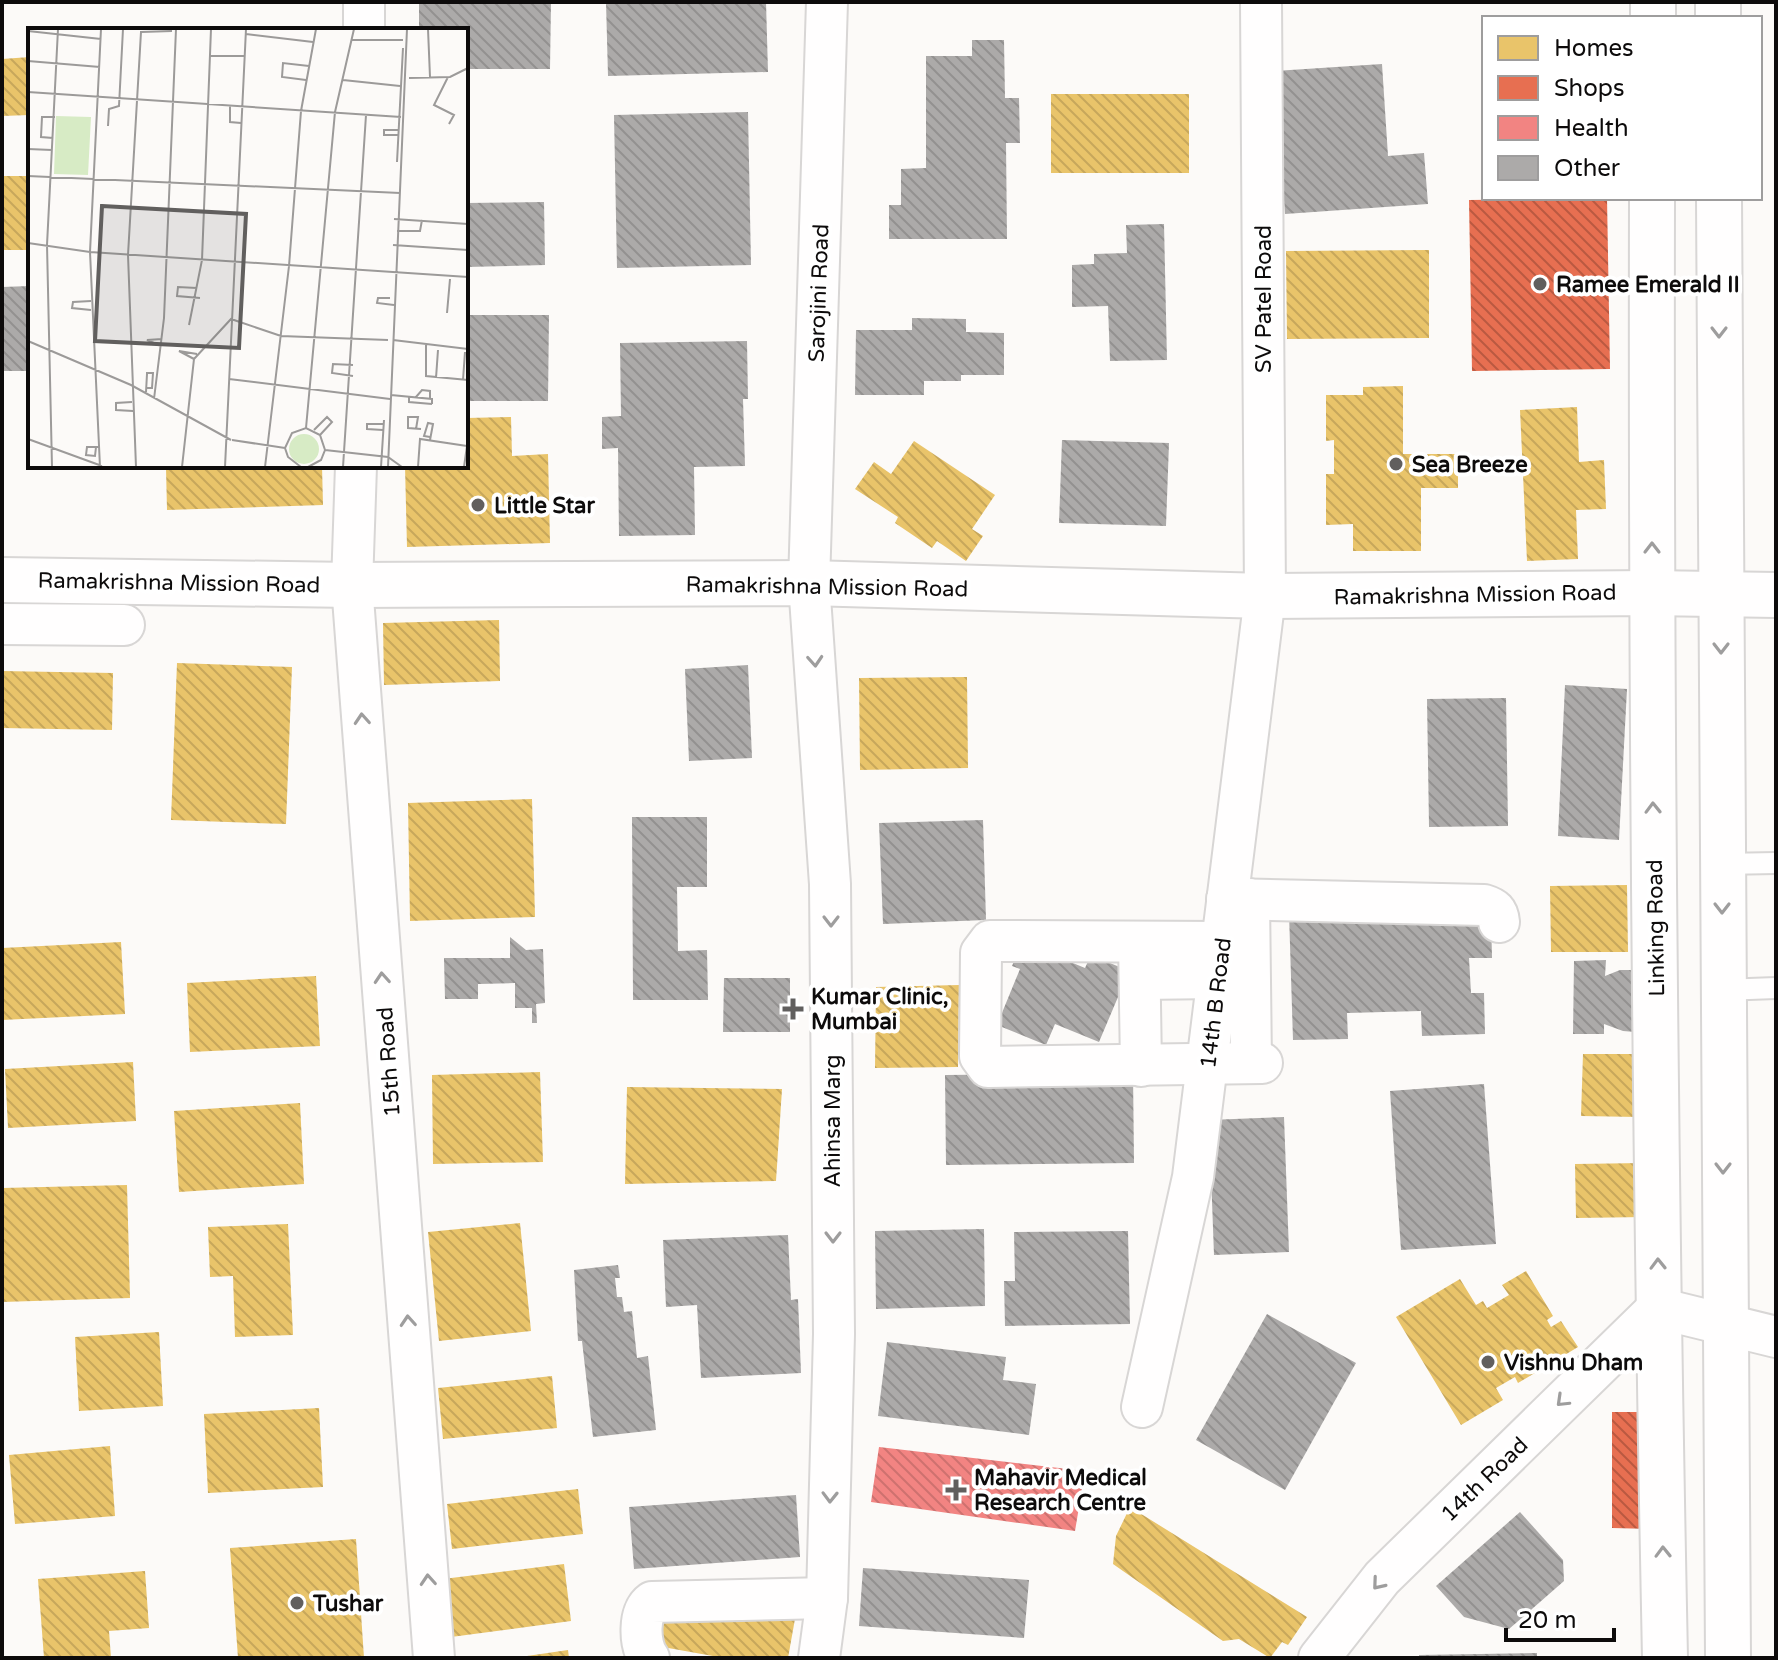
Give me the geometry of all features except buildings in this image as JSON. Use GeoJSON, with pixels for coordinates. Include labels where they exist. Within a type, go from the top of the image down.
{"type":"FeatureCollection","features":[{"type":"Feature","properties":{"kind":"main road","name":"Linking Road"},"geometry":{"type":"LineString","coordinates":[[1652,200],[1651,593],[1665,1658]]}},
{"type":"Feature","properties":{"kind":"main road"},"geometry":{"type":"LineString","coordinates":[[1719,200],[1728,1658]]}},
{"type":"Feature","properties":{"kind":"main road","name":"Ramakrishna Mission Road"},"geometry":{"type":"LineString","coordinates":[[2,580],[352,585],[809,583],[1265,596],[1776,595]]}},
{"type":"Feature","properties":{"kind":"street"},"geometry":{"type":"LineString","coordinates":[[364,2],[364,28]]}},
{"type":"Feature","properties":{"kind":"street","name":"Sarojini Road"},"geometry":{"type":"LineString","coordinates":[[809,583],[827,2]]}},
{"type":"Feature","properties":{"kind":"street","name":"SV Patel Road"},"geometry":{"type":"LineString","coordinates":[[1261,2],[1265,596]]}},
{"type":"Feature","properties":{"kind":"street","name":"15th Road"},"geometry":{"type":"LineString","coordinates":[[356,468],[352,585],[434,1658]]}},
{"type":"Feature","properties":{"kind":"street"},"geometry":{"type":"LineString","coordinates":[[3,620],[124,631],[122,581]]}},
{"type":"Feature","properties":{"kind":"street","name":"Ahinsa Marg"},"geometry":{"type":"LineString","coordinates":[[809,583],[830,884],[834,1334],[819,1598],[819,1658]]}},
{"type":"Feature","properties":{"kind":"street","name":"14th B Road"},"geometry":{"type":"LineString","coordinates":[[1142,1407],[1193,1177],[1220,960],[1238,899],[1265,596]]}},
{"type":"Feature","properties":{"kind":"street"},"geometry":{"type":"LineString","coordinates":[[1220,960],[1140,960],[990,941],[981,953],[979,1051],[983,1063],[988,1067],[1257,1063],[1238,899],[1484,905],[1493,907],[1499,922]]}},
{"type":"Feature","properties":{"kind":"street"},"geometry":{"type":"LineString","coordinates":[[1140,960],[1141,1066]]}},
{"type":"Feature","properties":{"kind":"street"},"geometry":{"type":"LineString","coordinates":[[1658,1308],[1776,1337]]}},
{"type":"Feature","properties":{"kind":"street","name":"14th Road"},"geometry":{"type":"LineString","coordinates":[[1319,1658],[1382,1578],[1658,1308]]}},
{"type":"Feature","properties":{"kind":"street"},"geometry":{"type":"LineString","coordinates":[[649,1658],[642,1649],[643,1615],[652,1602],[819,1598],[805,1658]]}},
{"type":"Feature","properties":{"kind":"lane"},"geometry":{"type":"LineString","coordinates":[[1722,864],[1776,863]]}},
{"type":"Feature","properties":{"kind":"lane"},"geometry":{"type":"LineString","coordinates":[[1722,990],[1776,988]]}},
{"type":"Feature","properties":{"kind":"place","name":"Ramee Emerald II"},"geometry":{"type":"Point","coordinates":[1540,284]}},
{"type":"Feature","properties":{"kind":"place","name":"Sea Breeze"},"geometry":{"type":"Point","coordinates":[1396,464]}},
{"type":"Feature","properties":{"kind":"place","name":"Little Star"},"geometry":{"type":"Point","coordinates":[478,505]}},
{"type":"Feature","properties":{"kind":"place","name":"Kumar Clinic, Mumbai"},"geometry":{"type":"Point","coordinates":[793,1009]}},
{"type":"Feature","properties":{"kind":"place","name":"Vishnu Dham"},"geometry":{"type":"Point","coordinates":[1488,1362]}},
{"type":"Feature","properties":{"kind":"place","name":"Mahavir Medical Research Centre"},"geometry":{"type":"Point","coordinates":[956,1490]}},
{"type":"Feature","properties":{"kind":"place","name":"Tushar"},"geometry":{"type":"Point","coordinates":[297,1603]}}]}
